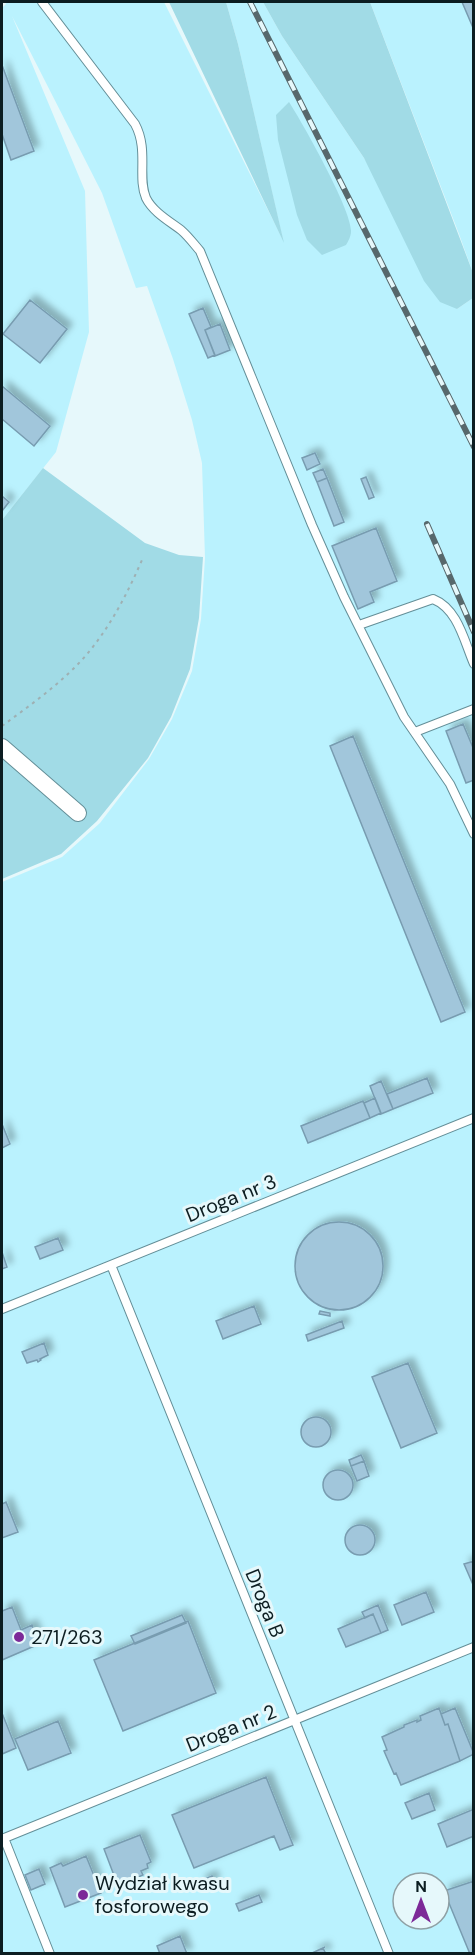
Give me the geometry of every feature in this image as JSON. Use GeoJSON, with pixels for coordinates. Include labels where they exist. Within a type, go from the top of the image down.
{"type":"FeatureCollection","features":[{"type":"Feature","properties":{"kind":"street"},"geometry":{"type":"LineString","coordinates":[[2,747],[78,813]]}},
{"type":"Feature","properties":{"kind":"lane"},"geometry":{"type":"LineString","coordinates":[[42,2],[138,130],[143,145],[145,197],[153,209],[183,232],[200,251],[312,525],[344,597],[404,717],[450,784],[474,834]]}},
{"type":"Feature","properties":{"kind":"lane"},"geometry":{"type":"LineString","coordinates":[[359,625],[433,599],[444,604],[454,616],[474,664]]}},
{"type":"Feature","properties":{"kind":"lane"},"geometry":{"type":"LineString","coordinates":[[415,732],[474,709]]}},
{"type":"Feature","properties":{"kind":"lane","name":"Droga nr 3"},"geometry":{"type":"LineString","coordinates":[[2,1309],[474,1118]]}},
{"type":"Feature","properties":{"kind":"lane","name":"Droga B"},"geometry":{"type":"LineString","coordinates":[[111,1265],[389,1953]]}},
{"type":"Feature","properties":{"kind":"lane"},"geometry":{"type":"LineString","coordinates":[[471,1648],[474,1660]]}},
{"type":"Feature","properties":{"kind":"lane","name":"Droga nr 2"},"geometry":{"type":"LineString","coordinates":[[3,1838],[471,1648]]}},
{"type":"Feature","properties":{"kind":"lane"},"geometry":{"type":"LineString","coordinates":[[3,1838],[50,1953]]}},
{"type":"Feature","properties":{"kind":"path"},"geometry":{"type":"LineString","coordinates":[[2,726],[71,671],[97,641],[126,597],[142,560]]}},
{"type":"Feature","properties":{"kind":"shaded area"},"geometry":{"type":"Polygon","coordinates":[[[5,2],[164,2],[283,240],[238,44],[226,2],[263,2],[282,36],[364,158],[457,309],[473,298],[473,1953],[2,1953],[2,882],[62,857],[100,823],[149,759],[172,719],[192,671],[201,619],[205,558],[202,463],[192,420],[173,359],[147,286],[136,288],[102,193],[12,16],[85,191],[89,332],[56,452],[2,520],[2,8],[5,2]]]}},
{"type":"Feature","properties":{"kind":"shaded area"},"geometry":{"type":"Polygon","coordinates":[[[169,2],[226,2],[238,44],[284,243],[169,2]]]}},
{"type":"Feature","properties":{"kind":"shaded area"},"geometry":{"type":"Polygon","coordinates":[[[263,2],[370,2],[473,273],[473,298],[457,309],[440,302],[424,281],[364,158],[282,36],[263,2]]]}},
{"type":"Feature","properties":{"kind":"shaded area"},"geometry":{"type":"Polygon","coordinates":[[[370,2],[473,2],[473,273],[459,234],[370,2]]]}},
{"type":"Feature","properties":{"kind":"shaded area"},"geometry":{"type":"Polygon","coordinates":[[[289,102],[326,167],[349,221],[351,234],[346,245],[322,255],[307,240],[297,215],[278,140],[276,115],[289,102]]]}},
{"type":"Feature","properties":{"kind":"shaded area"},"geometry":{"type":"Polygon","coordinates":[[[43,468],[145,543],[179,555],[203,557],[199,618],[190,669],[171,717],[148,758],[97,821],[61,854],[2,879],[2,520],[43,468]]]}},
{"type":"Feature","properties":{"kind":"building"},"geometry":{"type":"Polygon","coordinates":[[[462,2],[474,2],[474,30],[462,2]]]}},
{"type":"Feature","properties":{"kind":"building"},"geometry":{"type":"Polygon","coordinates":[[[2,65],[34,151],[11,160],[2,134],[2,65]]]}},
{"type":"Feature","properties":{"kind":"building"},"geometry":{"type":"Polygon","coordinates":[[[30,300],[67,329],[40,363],[3,334],[30,300]]]}},
{"type":"Feature","properties":{"kind":"building"},"geometry":{"type":"Polygon","coordinates":[[[203,308],[211,327],[205,330],[215,355],[208,358],[189,314],[203,308]]]}},
{"type":"Feature","properties":{"kind":"building"},"geometry":{"type":"Polygon","coordinates":[[[220,324],[230,350],[215,356],[205,330],[220,324]]]}},
{"type":"Feature","properties":{"kind":"building"},"geometry":{"type":"Polygon","coordinates":[[[2,386],[50,426],[34,446],[2,419],[2,386]]]}},
{"type":"Feature","properties":{"kind":"building"},"geometry":{"type":"Polygon","coordinates":[[[315,453],[320,464],[307,470],[302,458],[315,453]]]}},
{"type":"Feature","properties":{"kind":"building"},"geometry":{"type":"Polygon","coordinates":[[[323,469],[327,478],[317,482],[313,473],[323,469]]]}},
{"type":"Feature","properties":{"kind":"building"},"geometry":{"type":"Polygon","coordinates":[[[366,477],[374,497],[369,499],[361,479],[366,477]]]}},
{"type":"Feature","properties":{"kind":"building"},"geometry":{"type":"Polygon","coordinates":[[[327,478],[344,522],[334,526],[317,482],[327,478]]]}},
{"type":"Feature","properties":{"kind":"building"},"geometry":{"type":"Polygon","coordinates":[[[2,496],[9,502],[2,511],[2,496]]]}},
{"type":"Feature","properties":{"kind":"building"},"geometry":{"type":"Polygon","coordinates":[[[376,528],[397,581],[370,592],[374,602],[358,609],[332,546],[376,528]]]}},
{"type":"Feature","properties":{"kind":"building"},"geometry":{"type":"Polygon","coordinates":[[[463,724],[474,750],[474,780],[466,783],[446,731],[463,724]]]}},
{"type":"Feature","properties":{"kind":"building"},"geometry":{"type":"Polygon","coordinates":[[[353,736],[465,1012],[441,1022],[330,746],[353,736]]]}},
{"type":"Feature","properties":{"kind":"building"},"geometry":{"type":"Polygon","coordinates":[[[427,1078],[433,1093],[393,1109],[387,1094],[427,1078]]]}},
{"type":"Feature","properties":{"kind":"building"},"geometry":{"type":"Polygon","coordinates":[[[381,1081],[393,1109],[381,1114],[370,1086],[381,1081]]]}},
{"type":"Feature","properties":{"kind":"building"},"geometry":{"type":"Polygon","coordinates":[[[375,1098],[381,1113],[370,1118],[364,1103],[375,1098]]]}},
{"type":"Feature","properties":{"kind":"building"},"geometry":{"type":"Polygon","coordinates":[[[363,1101],[370,1118],[308,1143],[301,1126],[363,1101]]]}},
{"type":"Feature","properties":{"kind":"building"},"geometry":{"type":"Polygon","coordinates":[[[2,1124],[10,1144],[2,1148],[2,1124]]]}},
{"type":"Feature","properties":{"kind":"building"},"geometry":{"type":"Polygon","coordinates":[[[339,1222],[356,1226],[370,1235],[379,1249],[383,1266],[379,1283],[370,1297],[356,1306],[339,1310],[322,1306],[308,1297],[299,1283],[295,1266],[299,1249],[308,1235],[322,1226],[339,1222]]]}},
{"type":"Feature","properties":{"kind":"building"},"geometry":{"type":"Polygon","coordinates":[[[58,1238],[63,1250],[40,1259],[35,1247],[58,1238]]]}},
{"type":"Feature","properties":{"kind":"building"},"geometry":{"type":"Polygon","coordinates":[[[2,1252],[7,1267],[2,1269],[2,1252]]]}},
{"type":"Feature","properties":{"kind":"building"},"geometry":{"type":"Polygon","coordinates":[[[254,1306],[261,1324],[223,1339],[216,1321],[254,1306]]]}},
{"type":"Feature","properties":{"kind":"building"},"geometry":{"type":"Polygon","coordinates":[[[320,1311],[330,1313],[330,1316],[319,1314],[320,1311]]]}},
{"type":"Feature","properties":{"kind":"building"},"geometry":{"type":"Polygon","coordinates":[[[342,1321],[344,1328],[308,1341],[306,1335],[342,1321]]]}},
{"type":"Feature","properties":{"kind":"building"},"geometry":{"type":"Polygon","coordinates":[[[44,1343],[48,1355],[38,1362],[37,1360],[27,1363],[22,1352],[44,1343]]]}},
{"type":"Feature","properties":{"kind":"building"},"geometry":{"type":"Polygon","coordinates":[[[408,1363],[437,1433],[401,1448],[372,1377],[408,1363]]]}},
{"type":"Feature","properties":{"kind":"building"},"geometry":{"type":"Polygon","coordinates":[[[316,1417],[327,1421],[331,1432],[327,1443],[316,1447],[305,1443],[301,1432],[305,1421],[316,1417]]]}},
{"type":"Feature","properties":{"kind":"building"},"geometry":{"type":"Polygon","coordinates":[[[361,1455],[364,1461],[351,1466],[349,1460],[361,1455]]]}},
{"type":"Feature","properties":{"kind":"building"},"geometry":{"type":"Polygon","coordinates":[[[364,1461],[369,1476],[357,1481],[351,1466],[364,1461]]]}},
{"type":"Feature","properties":{"kind":"building"},"geometry":{"type":"Polygon","coordinates":[[[338,1470],[349,1474],[353,1485],[349,1496],[338,1500],[327,1496],[323,1485],[327,1474],[338,1470]]]}},
{"type":"Feature","properties":{"kind":"building"},"geometry":{"type":"Polygon","coordinates":[[[6,1502],[18,1532],[2,1538],[2,1504],[6,1502]]]}},
{"type":"Feature","properties":{"kind":"building"},"geometry":{"type":"Polygon","coordinates":[[[360,1525],[371,1529],[375,1540],[371,1551],[360,1555],[349,1551],[345,1540],[349,1529],[360,1525]]]}},
{"type":"Feature","properties":{"kind":"building"},"geometry":{"type":"Polygon","coordinates":[[[474,1561],[474,1587],[464,1564],[474,1561]]]}},
{"type":"Feature","properties":{"kind":"building"},"geometry":{"type":"Polygon","coordinates":[[[426,1592],[434,1612],[402,1625],[394,1605],[426,1592]]]}},
{"type":"Feature","properties":{"kind":"building"},"geometry":{"type":"Polygon","coordinates":[[[378,1605],[388,1630],[381,1633],[373,1614],[365,1618],[362,1612],[378,1605]]]}},
{"type":"Feature","properties":{"kind":"building","name":"271/263"},"geometry":{"type":"Polygon","coordinates":[[[12,1607],[21,1630],[32,1625],[39,1644],[2,1660],[2,1611],[12,1607]]]}},
{"type":"Feature","properties":{"kind":"building"},"geometry":{"type":"Polygon","coordinates":[[[373,1614],[381,1633],[346,1647],[338,1629],[373,1614]]]}},
{"type":"Feature","properties":{"kind":"building"},"geometry":{"type":"Polygon","coordinates":[[[182,1615],[186,1623],[135,1644],[131,1636],[182,1615]]]}},
{"type":"Feature","properties":{"kind":"building"},"geometry":{"type":"Polygon","coordinates":[[[188,1621],[216,1693],[123,1731],[94,1660],[188,1621]]]}},
{"type":"Feature","properties":{"kind":"building"},"geometry":{"type":"Polygon","coordinates":[[[439,1708],[445,1725],[448,1724],[460,1761],[401,1785],[384,1751],[387,1750],[382,1737],[404,1725],[421,1720],[420,1716],[439,1708]]]}},
{"type":"Feature","properties":{"kind":"building"},"geometry":{"type":"Polygon","coordinates":[[[455,1708],[474,1754],[460,1761],[448,1724],[445,1725],[441,1714],[455,1708]]]}},
{"type":"Feature","properties":{"kind":"building"},"geometry":{"type":"Polygon","coordinates":[[[2,1713],[16,1748],[2,1754],[2,1713]]]}},
{"type":"Feature","properties":{"kind":"building"},"geometry":{"type":"Polygon","coordinates":[[[58,1721],[71,1753],[28,1770],[15,1739],[58,1721]]]}},
{"type":"Feature","properties":{"kind":"building"},"geometry":{"type":"Polygon","coordinates":[[[266,1777],[293,1845],[280,1850],[274,1836],[194,1868],[172,1815],[266,1777]]]}},
{"type":"Feature","properties":{"kind":"building"},"geometry":{"type":"Polygon","coordinates":[[[429,1793],[435,1810],[412,1819],[405,1803],[429,1793]]]}},
{"type":"Feature","properties":{"kind":"building"},"geometry":{"type":"Polygon","coordinates":[[[474,1809],[474,1836],[447,1847],[438,1824],[474,1809]]]}},
{"type":"Feature","properties":{"kind":"building"},"geometry":{"type":"Polygon","coordinates":[[[140,1835],[151,1862],[147,1864],[148,1868],[141,1871],[143,1875],[118,1886],[104,1849],[140,1835]]]}},
{"type":"Feature","properties":{"kind":"building"},"geometry":{"type":"Polygon","coordinates":[[[86,1856],[101,1893],[65,1907],[50,1868],[61,1863],[63,1866],[86,1856]]]}},
{"type":"Feature","properties":{"kind":"building"},"geometry":{"type":"Polygon","coordinates":[[[39,1869],[45,1884],[31,1890],[25,1875],[39,1869]]]}},
{"type":"Feature","properties":{"kind":"building"},"geometry":{"type":"Polygon","coordinates":[[[212,1876],[214,1883],[203,1888],[200,1881],[212,1876]]]}},
{"type":"Feature","properties":{"kind":"building"},"geometry":{"type":"Polygon","coordinates":[[[474,1881],[474,1954],[470,1954],[451,1908],[451,1889],[474,1881]]]}},
{"type":"Feature","properties":{"kind":"building"},"geometry":{"type":"Polygon","coordinates":[[[259,1895],[262,1902],[239,1911],[236,1904],[259,1895]]]}},
{"type":"Feature","properties":{"kind":"building"},"geometry":{"type":"Polygon","coordinates":[[[180,1936],[187,1954],[160,1954],[157,1946],[180,1936]]]}},
{"type":"Feature","properties":{"kind":"building"},"geometry":{"type":"Polygon","coordinates":[[[325,1947],[323,1948],[326,1954],[310,1954],[325,1947]]]}},
{"type":"Feature","properties":{"kind":"railway"},"geometry":{"type":"LineString","coordinates":[[250,2],[474,447]]}},
{"type":"Feature","properties":{"kind":"railway"},"geometry":{"type":"LineString","coordinates":[[427,524],[474,632]]}},
{"type":"Feature","properties":{"kind":"place","name":"271/263"},"geometry":{"type":"Point","coordinates":[19,1637]}},
{"type":"Feature","properties":{"kind":"place","name":"Wydział kwasu fosforowego"},"geometry":{"type":"Point","coordinates":[83,1895]}}]}
